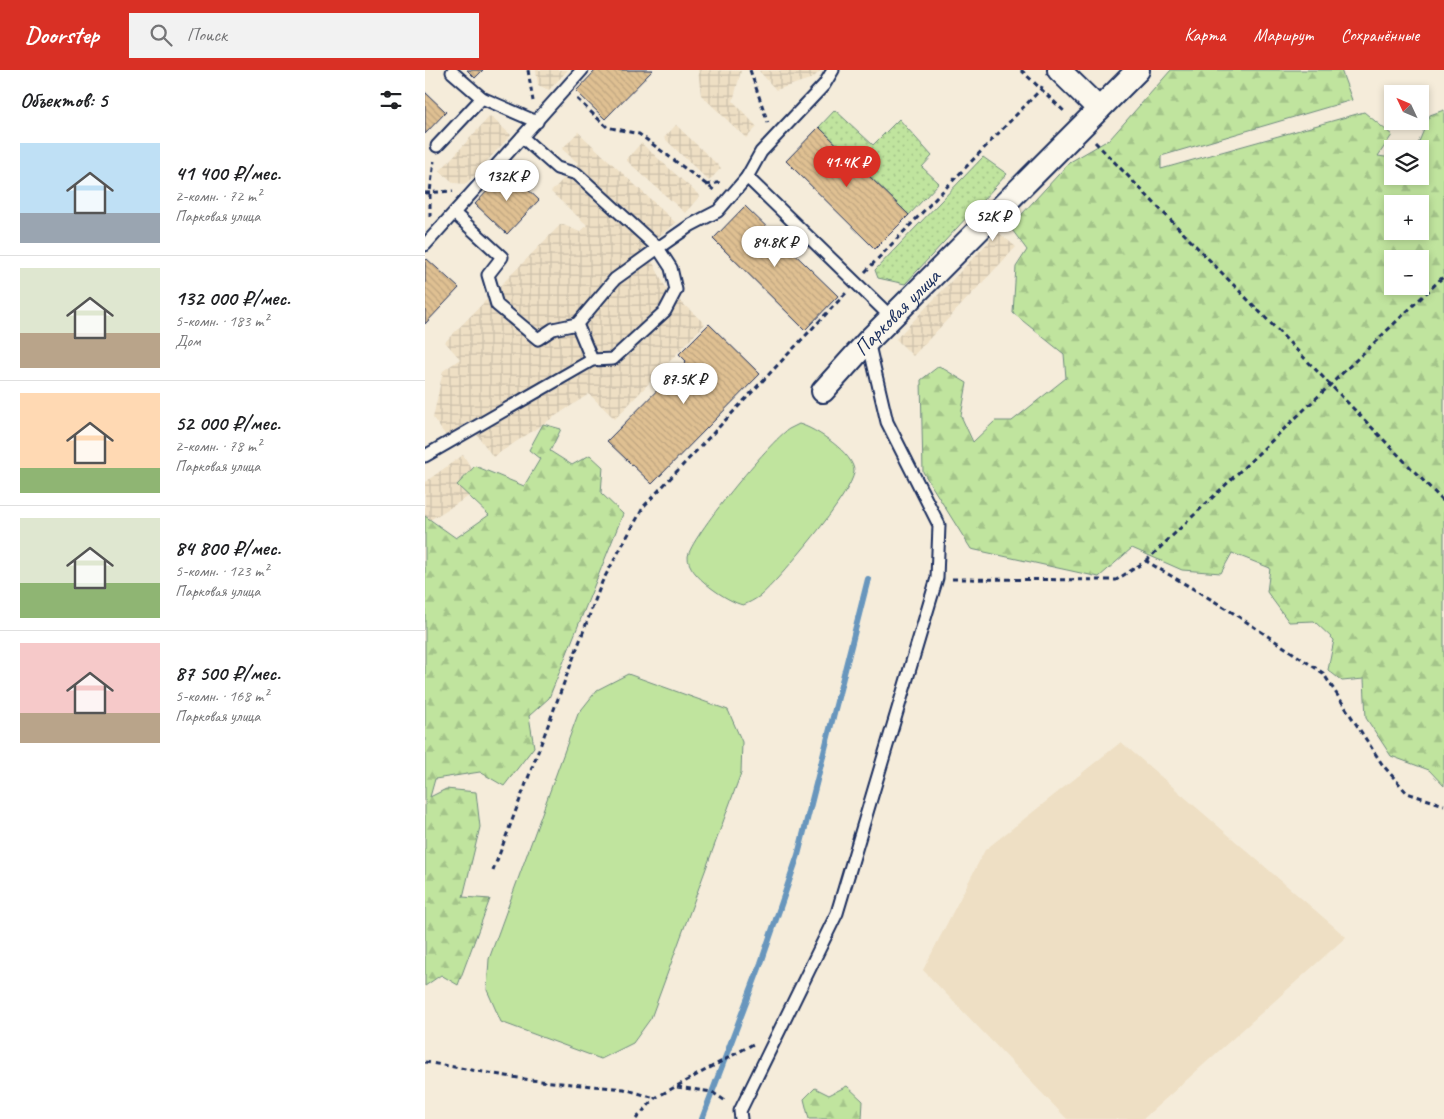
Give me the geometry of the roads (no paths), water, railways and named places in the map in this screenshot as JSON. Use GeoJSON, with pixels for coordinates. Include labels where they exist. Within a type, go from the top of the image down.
{"type":"FeatureCollection","features":[{"type":"Feature","properties":{"kind":"street","name":"Парковая улица"},"geometry":{"type":"LineString","coordinates":[[823,391],[868,341],[1138,70]]}},
{"type":"Feature","properties":{"kind":"street"},"geometry":{"type":"LineString","coordinates":[[1053,73],[1099,109]]}},
{"type":"Feature","properties":{"kind":"lane"},"geometry":{"type":"LineString","coordinates":[[427,242],[582,70]]}},
{"type":"Feature","properties":{"kind":"lane"},"geometry":{"type":"LineString","coordinates":[[454,213],[502,257],[488,275],[497,305],[538,339],[553,330],[577,324],[615,280],[691,225],[718,211],[747,177],[761,152],[824,85],[833,70]]}},
{"type":"Feature","properties":{"kind":"lane"},"geometry":{"type":"LineString","coordinates":[[452,72],[482,98],[537,122]]}},
{"type":"Feature","properties":{"kind":"lane"},"geometry":{"type":"LineString","coordinates":[[437,146],[482,98]]}},
{"type":"Feature","properties":{"kind":"lane"},"geometry":{"type":"LineString","coordinates":[[425,456],[592,360],[613,359],[665,311],[676,290],[671,268],[658,248],[577,174],[557,168],[522,138]]}},
{"type":"Feature","properties":{"kind":"lane"},"geometry":{"type":"LineString","coordinates":[[747,177],[892,318]]}},
{"type":"Feature","properties":{"kind":"lane"},"geometry":{"type":"LineString","coordinates":[[577,324],[592,360]]}},
{"type":"Feature","properties":{"kind":"lane"},"geometry":{"type":"LineString","coordinates":[[740,1115],[837,913],[937,578],[939,525],[887,422],[868,341]]}},
{"type":"Feature","properties":{"kind":"waterway"},"geometry":{"type":"LineString","coordinates":[[702,1119],[761,963],[798,855],[868,579]]}}]}
